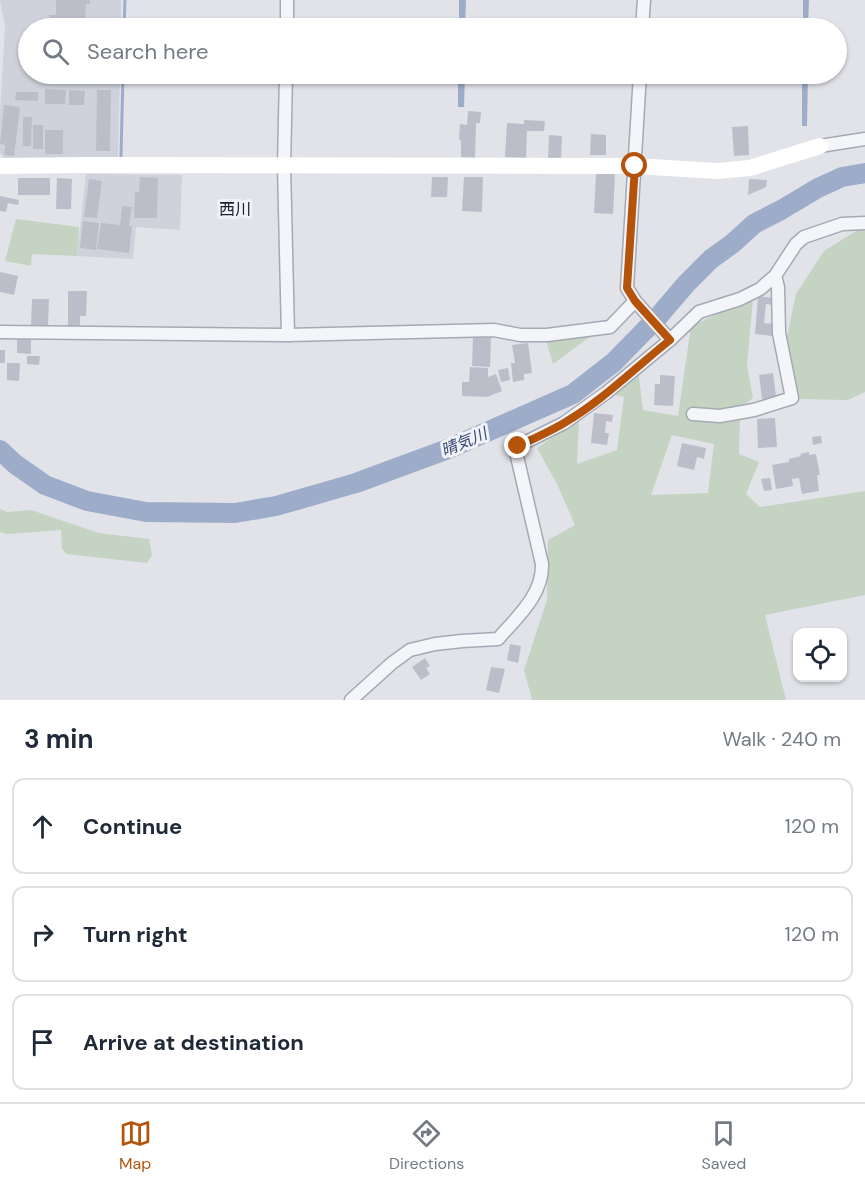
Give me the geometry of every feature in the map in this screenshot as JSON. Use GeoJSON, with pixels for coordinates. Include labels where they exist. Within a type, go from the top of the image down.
{"type":"FeatureCollection","features":[{"type":"Feature","properties":{"kind":"street"},"geometry":{"type":"LineString","coordinates":[[287,0],[287,18]]}},
{"type":"Feature","properties":{"kind":"street"},"geometry":{"type":"LineString","coordinates":[[643,18],[644,0]]}},
{"type":"Feature","properties":{"kind":"street"},"geometry":{"type":"LineString","coordinates":[[286,84],[284,166],[288,335]]}},
{"type":"Feature","properties":{"kind":"street"},"geometry":{"type":"LineString","coordinates":[[639,84],[627,288],[635,301],[670,340]]}},
{"type":"Feature","properties":{"kind":"street"},"geometry":{"type":"LineString","coordinates":[[0,166],[635,166],[717,171],[750,168],[820,146],[865,139]]}},
{"type":"Feature","properties":{"kind":"street"},"geometry":{"type":"LineString","coordinates":[[351,700],[410,650],[435,644],[498,639],[530,602],[543,575],[543,564],[516,452],[518,446],[586,409],[670,340],[699,312],[740,299],[760,289],[775,276],[796,244],[804,237],[842,224],[865,223]]}},
{"type":"Feature","properties":{"kind":"street"},"geometry":{"type":"LineString","coordinates":[[693,414],[720,416],[754,410],[792,398],[779,333],[778,286],[775,276]]}},
{"type":"Feature","properties":{"kind":"street"},"geometry":{"type":"LineString","coordinates":[[0,332],[288,335],[494,330],[520,335],[547,335],[610,327],[635,301]]}},
{"type":"Feature","properties":{"kind":"shaded area"},"geometry":{"type":"Polygon","coordinates":[[[0,0],[121,0],[121,18],[18,18],[18,84],[120,84],[118,157],[5,159],[0,152],[0,112],[5,26],[0,0]]]}},
{"type":"Feature","properties":{"kind":"shaded area"},"geometry":{"type":"Polygon","coordinates":[[[86,174],[182,175],[180,230],[136,227],[133,259],[77,256],[86,174]]]}},
{"type":"Feature","properties":{"kind":"green space"},"geometry":{"type":"Polygon","coordinates":[[[16,219],[79,227],[77,256],[32,254],[31,266],[5,261],[16,219]]]}},
{"type":"Feature","properties":{"kind":"green space"},"geometry":{"type":"Polygon","coordinates":[[[861,228],[865,228],[865,392],[848,400],[799,399],[786,341],[796,294],[824,251],[861,228]]]}},
{"type":"Feature","properties":{"kind":"green space"},"geometry":{"type":"Polygon","coordinates":[[[753,298],[747,365],[753,398],[740,408],[739,454],[759,462],[746,494],[760,507],[865,491],[865,595],[765,615],[786,700],[532,700],[524,670],[547,600],[548,540],[575,525],[557,484],[537,448],[579,419],[577,464],[617,450],[624,397],[611,394],[638,369],[643,410],[678,416],[691,326],[753,298]],[[672,435],[651,495],[708,493],[714,444],[672,435]]]}},
{"type":"Feature","properties":{"kind":"green space"},"geometry":{"type":"Polygon","coordinates":[[[607,324],[553,364],[544,333],[607,324]]]}},
{"type":"Feature","properties":{"kind":"green space"},"geometry":{"type":"Polygon","coordinates":[[[0,509],[7,512],[31,510],[99,533],[149,539],[152,555],[147,563],[66,554],[62,548],[61,530],[7,534],[0,532],[0,509]]]}},
{"type":"Feature","properties":{"kind":"water"},"geometry":{"type":"Polygon","coordinates":[[[459,0],[466,0],[465,18],[459,18],[459,0]]]}},
{"type":"Feature","properties":{"kind":"water"},"geometry":{"type":"Polygon","coordinates":[[[803,0],[809,0],[808,18],[803,18],[803,0]]]}},
{"type":"Feature","properties":{"kind":"water"},"geometry":{"type":"Polygon","coordinates":[[[458,84],[465,84],[464,107],[458,107],[458,84]]]}},
{"type":"Feature","properties":{"kind":"water"},"geometry":{"type":"Polygon","coordinates":[[[802,84],[808,84],[807,126],[802,126],[802,84]]]}},
{"type":"Feature","properties":{"kind":"building"},"geometry":{"type":"Polygon","coordinates":[[[56,0],[90,0],[90,4],[86,4],[85,18],[49,18],[49,15],[56,15],[56,0]]]}},
{"type":"Feature","properties":{"kind":"building"},"geometry":{"type":"Polygon","coordinates":[[[45,89],[66,90],[65,104],[45,104],[45,89]]]}},
{"type":"Feature","properties":{"kind":"building"},"geometry":{"type":"Polygon","coordinates":[[[69,90],[85,91],[84,105],[69,105],[69,90]]]}},
{"type":"Feature","properties":{"kind":"building"},"geometry":{"type":"Polygon","coordinates":[[[97,90],[111,90],[110,151],[96,151],[97,90]]]}},
{"type":"Feature","properties":{"kind":"building"},"geometry":{"type":"Polygon","coordinates":[[[16,92],[38,92],[38,101],[15,100],[16,92]]]}},
{"type":"Feature","properties":{"kind":"building"},"geometry":{"type":"Polygon","coordinates":[[[4,105],[20,107],[14,156],[4,155],[5,145],[0,144],[4,105]]]}},
{"type":"Feature","properties":{"kind":"building"},"geometry":{"type":"Polygon","coordinates":[[[468,111],[481,112],[480,123],[476,123],[475,158],[461,157],[460,124],[467,125],[468,111]]]}},
{"type":"Feature","properties":{"kind":"building"},"geometry":{"type":"Polygon","coordinates":[[[23,117],[32,117],[31,146],[23,146],[23,117]]]}},
{"type":"Feature","properties":{"kind":"building"},"geometry":{"type":"Polygon","coordinates":[[[524,120],[545,121],[544,131],[527,131],[526,158],[505,157],[507,123],[524,124],[524,120]]]}},
{"type":"Feature","properties":{"kind":"building"},"geometry":{"type":"Polygon","coordinates":[[[33,125],[43,125],[43,149],[33,149],[33,125]]]}},
{"type":"Feature","properties":{"kind":"building"},"geometry":{"type":"Polygon","coordinates":[[[748,126],[749,155],[734,156],[732,127],[748,126]]]}},
{"type":"Feature","properties":{"kind":"building"},"geometry":{"type":"Polygon","coordinates":[[[45,130],[63,130],[63,154],[45,154],[45,130]]]}},
{"type":"Feature","properties":{"kind":"building"},"geometry":{"type":"Polygon","coordinates":[[[591,134],[606,135],[606,155],[590,155],[591,134]]]}},
{"type":"Feature","properties":{"kind":"building"},"geometry":{"type":"Polygon","coordinates":[[[549,135],[562,136],[561,159],[548,158],[549,135]]]}},
{"type":"Feature","properties":{"kind":"building"},"geometry":{"type":"Polygon","coordinates":[[[596,173],[615,174],[613,214],[594,213],[596,173]]]}},
{"type":"Feature","properties":{"kind":"building"},"geometry":{"type":"Polygon","coordinates":[[[140,177],[158,178],[157,218],[134,218],[135,192],[139,192],[140,177]]]}},
{"type":"Feature","properties":{"kind":"building"},"geometry":{"type":"Polygon","coordinates":[[[432,177],[448,177],[447,197],[431,197],[432,177]]]}},
{"type":"Feature","properties":{"kind":"building"},"geometry":{"type":"Polygon","coordinates":[[[464,177],[483,177],[482,212],[462,211],[464,177]]]}},
{"type":"Feature","properties":{"kind":"building"},"geometry":{"type":"Polygon","coordinates":[[[18,178],[50,178],[50,195],[18,195],[18,178]]]}},
{"type":"Feature","properties":{"kind":"building"},"geometry":{"type":"Polygon","coordinates":[[[57,178],[72,179],[71,209],[56,209],[57,178]]]}},
{"type":"Feature","properties":{"kind":"building"},"geometry":{"type":"Polygon","coordinates":[[[89,179],[102,181],[97,218],[84,217],[89,179]]]}},
{"type":"Feature","properties":{"kind":"building"},"geometry":{"type":"Polygon","coordinates":[[[749,179],[767,180],[766,187],[748,195],[749,179]]]}},
{"type":"Feature","properties":{"kind":"building"},"geometry":{"type":"Polygon","coordinates":[[[0,196],[19,200],[18,205],[8,203],[6,212],[0,211],[0,196]]]}},
{"type":"Feature","properties":{"kind":"building"},"geometry":{"type":"Polygon","coordinates":[[[122,206],[132,207],[129,253],[97,249],[101,223],[120,225],[122,206]]]}},
{"type":"Feature","properties":{"kind":"building"},"geometry":{"type":"Polygon","coordinates":[[[83,221],[99,223],[96,250],[80,248],[83,221]]]}},
{"type":"Feature","properties":{"kind":"building"},"geometry":{"type":"Polygon","coordinates":[[[0,272],[18,276],[14,295],[0,292],[0,272]]]}},
{"type":"Feature","properties":{"kind":"building"},"geometry":{"type":"Polygon","coordinates":[[[68,291],[87,291],[86,316],[80,316],[80,326],[68,326],[68,291]]]}},
{"type":"Feature","properties":{"kind":"building"},"geometry":{"type":"Polygon","coordinates":[[[758,296],[774,298],[773,305],[766,304],[764,323],[773,324],[772,336],[755,334],[758,296]]]}},
{"type":"Feature","properties":{"kind":"building"},"geometry":{"type":"Polygon","coordinates":[[[32,299],[49,299],[48,326],[31,326],[32,299]]]}},
{"type":"Feature","properties":{"kind":"building"},"geometry":{"type":"Polygon","coordinates":[[[17,336],[31,336],[31,354],[17,353],[17,336]]]}},
{"type":"Feature","properties":{"kind":"building"},"geometry":{"type":"Polygon","coordinates":[[[473,337],[491,338],[490,367],[472,366],[473,337]]]}},
{"type":"Feature","properties":{"kind":"building"},"geometry":{"type":"Polygon","coordinates":[[[528,343],[532,373],[524,374],[524,380],[513,382],[511,363],[515,363],[512,345],[528,343]]]}},
{"type":"Feature","properties":{"kind":"building"},"geometry":{"type":"Polygon","coordinates":[[[0,350],[5,350],[5,363],[0,363],[0,350]]]}},
{"type":"Feature","properties":{"kind":"building"},"geometry":{"type":"Polygon","coordinates":[[[27,356],[40,356],[39,365],[27,364],[27,356]]]}},
{"type":"Feature","properties":{"kind":"building"},"geometry":{"type":"Polygon","coordinates":[[[7,363],[20,363],[19,381],[7,380],[7,363]]]}},
{"type":"Feature","properties":{"kind":"building"},"geometry":{"type":"Polygon","coordinates":[[[470,367],[488,368],[488,377],[496,374],[502,391],[487,397],[462,396],[462,382],[469,382],[470,367]]]}},
{"type":"Feature","properties":{"kind":"building"},"geometry":{"type":"Polygon","coordinates":[[[508,368],[510,380],[501,382],[498,370],[508,368]]]}},
{"type":"Feature","properties":{"kind":"building"},"geometry":{"type":"Polygon","coordinates":[[[773,373],[776,397],[762,399],[759,375],[773,373]]]}},
{"type":"Feature","properties":{"kind":"building"},"geometry":{"type":"Polygon","coordinates":[[[660,375],[675,376],[673,406],[654,405],[655,384],[660,384],[660,375]]]}},
{"type":"Feature","properties":{"kind":"building"},"geometry":{"type":"Polygon","coordinates":[[[594,413],[613,415],[612,422],[606,421],[605,433],[609,433],[607,445],[591,443],[594,413]]]}},
{"type":"Feature","properties":{"kind":"building"},"geometry":{"type":"Polygon","coordinates":[[[775,418],[777,447],[758,448],[757,419],[775,418]]]}},
{"type":"Feature","properties":{"kind":"building"},"geometry":{"type":"Polygon","coordinates":[[[821,436],[822,443],[813,445],[812,437],[821,436]]]}},
{"type":"Feature","properties":{"kind":"building"},"geometry":{"type":"Polygon","coordinates":[[[682,443],[706,448],[704,459],[697,457],[694,470],[677,466],[682,443]]]}},
{"type":"Feature","properties":{"kind":"building"},"geometry":{"type":"Polygon","coordinates":[[[809,452],[809,455],[816,454],[820,475],[817,475],[819,491],[802,494],[799,478],[792,479],[793,486],[776,489],[772,465],[789,462],[789,459],[809,452]]]}},
{"type":"Feature","properties":{"kind":"building"},"geometry":{"type":"Polygon","coordinates":[[[770,478],[772,490],[764,491],[761,479],[770,478]]]}},
{"type":"Feature","properties":{"kind":"building"},"geometry":{"type":"Polygon","coordinates":[[[510,644],[521,646],[518,663],[507,660],[510,644]]]}},
{"type":"Feature","properties":{"kind":"building"},"geometry":{"type":"Polygon","coordinates":[[[425,658],[430,666],[426,668],[430,674],[421,680],[412,667],[425,658]]]}},
{"type":"Feature","properties":{"kind":"building"},"geometry":{"type":"Polygon","coordinates":[[[491,667],[505,669],[499,693],[486,690],[491,667]]]}},
{"type":"Feature","properties":{"kind":"waterway"},"geometry":{"type":"LineString","coordinates":[[124,18],[125,0]]}},
{"type":"Feature","properties":{"kind":"waterway"},"geometry":{"type":"LineString","coordinates":[[121,156],[123,84]]}},
{"type":"Feature","properties":{"kind":"waterway","name":"晴気川"},"geometry":{"type":"LineString","coordinates":[[0,450],[15,464],[45,485],[87,501],[146,512],[235,513],[276,506],[356,483],[448,449],[573,394],[614,362],[711,259],[754,224],[818,188],[842,177],[865,173]]}},
{"type":"Feature","properties":{"kind":"district","name":"西川"},"geometry":{"type":"Point","coordinates":[235,209]}},
{"type":"Feature","properties":{"kind":"route"},"geometry":{"type":"LineString","coordinates":[[518,446],[586,409],[670,340],[635,301],[627,288],[635,166]]}}]}
